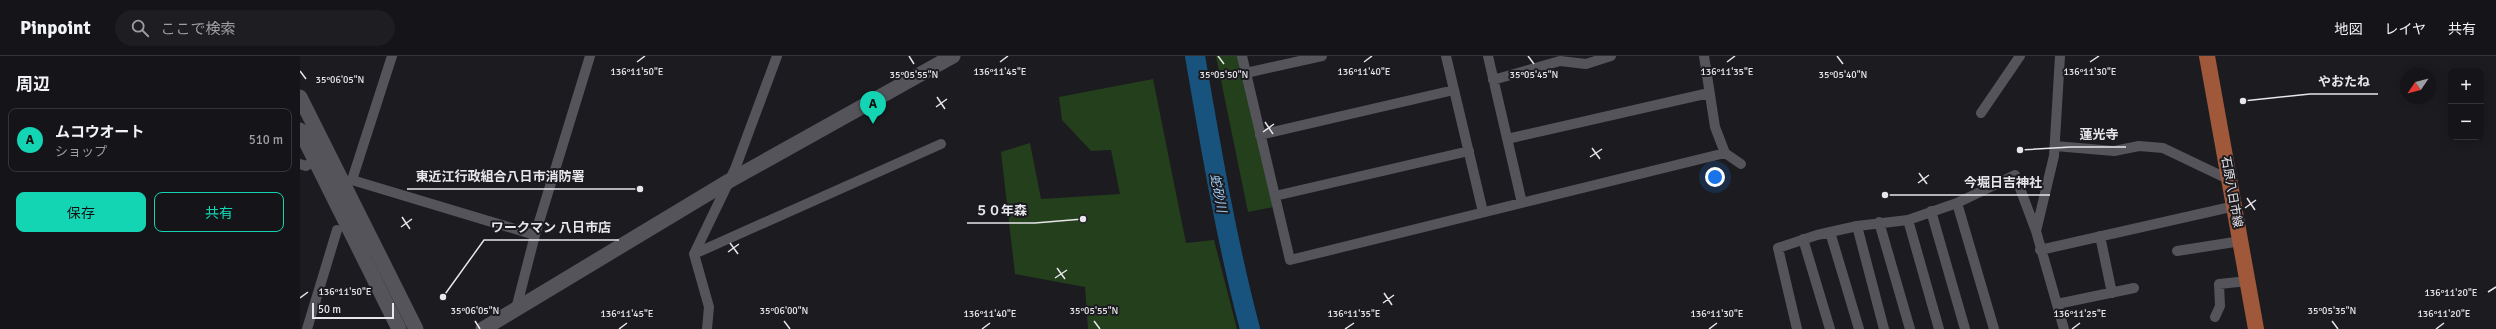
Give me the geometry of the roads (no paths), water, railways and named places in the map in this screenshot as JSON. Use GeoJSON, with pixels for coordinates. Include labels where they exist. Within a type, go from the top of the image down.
{"type":"FeatureCollection","features":[{"type":"Feature","properties":{"kind":"main road","name":"石原八日市線"},"geometry":{"type":"LineString","coordinates":[[2207,56],[2256,329]]}},
{"type":"Feature","properties":{"kind":"street"},"geometry":{"type":"LineString","coordinates":[[348,182],[392,56]]}},
{"type":"Feature","properties":{"kind":"street"},"geometry":{"type":"LineString","coordinates":[[516,309],[535,235],[590,56]]}},
{"type":"Feature","properties":{"kind":"street"},"geometry":{"type":"LineString","coordinates":[[707,329],[709,308],[694,254],[729,180],[777,56]]}},
{"type":"Feature","properties":{"kind":"street"},"geometry":{"type":"LineString","coordinates":[[483,329],[729,180],[953,56]]}},
{"type":"Feature","properties":{"kind":"street"},"geometry":{"type":"LineString","coordinates":[[1242,56],[1290,260],[1725,153]]}},
{"type":"Feature","properties":{"kind":"street"},"geometry":{"type":"LineString","coordinates":[[1246,73],[1322,56]]}},
{"type":"Feature","properties":{"kind":"street"},"geometry":{"type":"LineString","coordinates":[[1446,56],[1483,212]]}},
{"type":"Feature","properties":{"kind":"street"},"geometry":{"type":"LineString","coordinates":[[1488,56],[1506,140],[1522,203]]}},
{"type":"Feature","properties":{"kind":"street"},"geometry":{"type":"LineString","coordinates":[[1493,80],[1560,62],[1586,64],[1611,56]]}},
{"type":"Feature","properties":{"kind":"street"},"geometry":{"type":"LineString","coordinates":[[1704,56],[1715,127],[1725,153],[1741,164]]}},
{"type":"Feature","properties":{"kind":"street"},"geometry":{"type":"LineString","coordinates":[[1981,113],[2020,56]]}},
{"type":"Feature","properties":{"kind":"street"},"geometry":{"type":"LineString","coordinates":[[2036,231],[2055,146],[2060,56]]}},
{"type":"Feature","properties":{"kind":"street"},"geometry":{"type":"LineString","coordinates":[[1260,135],[1454,90]]}},
{"type":"Feature","properties":{"kind":"street"},"geometry":{"type":"LineString","coordinates":[[1506,140],[1709,94]]}},
{"type":"Feature","properties":{"kind":"street"},"geometry":{"type":"LineString","coordinates":[[300,97],[348,182],[416,329]]}},
{"type":"Feature","properties":{"kind":"street"},"geometry":{"type":"LineString","coordinates":[[300,130],[399,329]]}},
{"type":"Feature","properties":{"kind":"street"},"geometry":{"type":"LineString","coordinates":[[694,254],[941,144]]}},
{"type":"Feature","properties":{"kind":"street"},"geometry":{"type":"LineString","coordinates":[[2055,146],[2114,151],[2139,146],[2163,148],[2230,180]]}},
{"type":"Feature","properties":{"kind":"street"},"geometry":{"type":"LineString","coordinates":[[1275,196],[1469,151]]}},
{"type":"Feature","properties":{"kind":"street"},"geometry":{"type":"LineString","coordinates":[[300,164],[306,166],[315,161]]}},
{"type":"Feature","properties":{"kind":"street"},"geometry":{"type":"LineString","coordinates":[[1797,329],[1778,248],[1803,239],[1857,226],[1879,222],[1908,220],[1957,203],[2015,175],[2036,231],[2040,250],[2064,329]]}},
{"type":"Feature","properties":{"kind":"street"},"geometry":{"type":"LineString","coordinates":[[330,191],[348,182],[535,235]]}},
{"type":"Feature","properties":{"kind":"street"},"geometry":{"type":"LineString","coordinates":[[1957,203],[1994,329]]}},
{"type":"Feature","properties":{"kind":"street"},"geometry":{"type":"LineString","coordinates":[[2040,250],[2235,206]]}},
{"type":"Feature","properties":{"kind":"street"},"geometry":{"type":"LineString","coordinates":[[1932,211],[1965,329]]}},
{"type":"Feature","properties":{"kind":"street"},"geometry":{"type":"LineString","coordinates":[[1908,220],[1939,329]]}},
{"type":"Feature","properties":{"kind":"street"},"geometry":{"type":"LineString","coordinates":[[1879,222],[1908,329]]}},
{"type":"Feature","properties":{"kind":"street"},"geometry":{"type":"LineString","coordinates":[[1857,226],[1884,329]]}},
{"type":"Feature","properties":{"kind":"street"},"geometry":{"type":"LineString","coordinates":[[307,329],[336,230]]}},
{"type":"Feature","properties":{"kind":"street"},"geometry":{"type":"LineString","coordinates":[[1830,232],[1859,329]]}},
{"type":"Feature","properties":{"kind":"street"},"geometry":{"type":"LineString","coordinates":[[2100,236],[2112,293]]}},
{"type":"Feature","properties":{"kind":"street"},"geometry":{"type":"LineString","coordinates":[[1803,239],[1830,329]]}},
{"type":"Feature","properties":{"kind":"street"},"geometry":{"type":"LineString","coordinates":[[2177,251],[2241,241]]}},
{"type":"Feature","properties":{"kind":"street"},"geometry":{"type":"LineString","coordinates":[[2215,317],[2220,306],[2219,284],[2248,281]]}},
{"type":"Feature","properties":{"kind":"street"},"geometry":{"type":"LineString","coordinates":[[2057,304],[2134,288]]}},
{"type":"Feature","properties":{"kind":"waterway","name":"蛇砂川"},"geometry":{"type":"LineString","coordinates":[[1195,56],[1226,227],[1250,329]]}},
{"type":"Feature","properties":{"kind":"place","name":"やおたね"},"geometry":{"type":"Point","coordinates":[2243,101]}},
{"type":"Feature","properties":{"kind":"place","name":"ムコウオート"},"geometry":{"type":"Point","coordinates":[873,124]}},
{"type":"Feature","properties":{"kind":"place","name":"蓮光寺"},"geometry":{"type":"Point","coordinates":[2020,150]}},
{"type":"Feature","properties":{"kind":"place","name":"東近江行政組合八日市消防署"},"geometry":{"type":"Point","coordinates":[640,189]}},
{"type":"Feature","properties":{"kind":"place","name":"今堀日吉神社"},"geometry":{"type":"Point","coordinates":[1885,195]}},
{"type":"Feature","properties":{"kind":"place","name":"５０年森"},"geometry":{"type":"Point","coordinates":[1083,219]}},
{"type":"Feature","properties":{"kind":"place","name":"ワークマン 八日市店"},"geometry":{"type":"Point","coordinates":[443,297]}}]}
